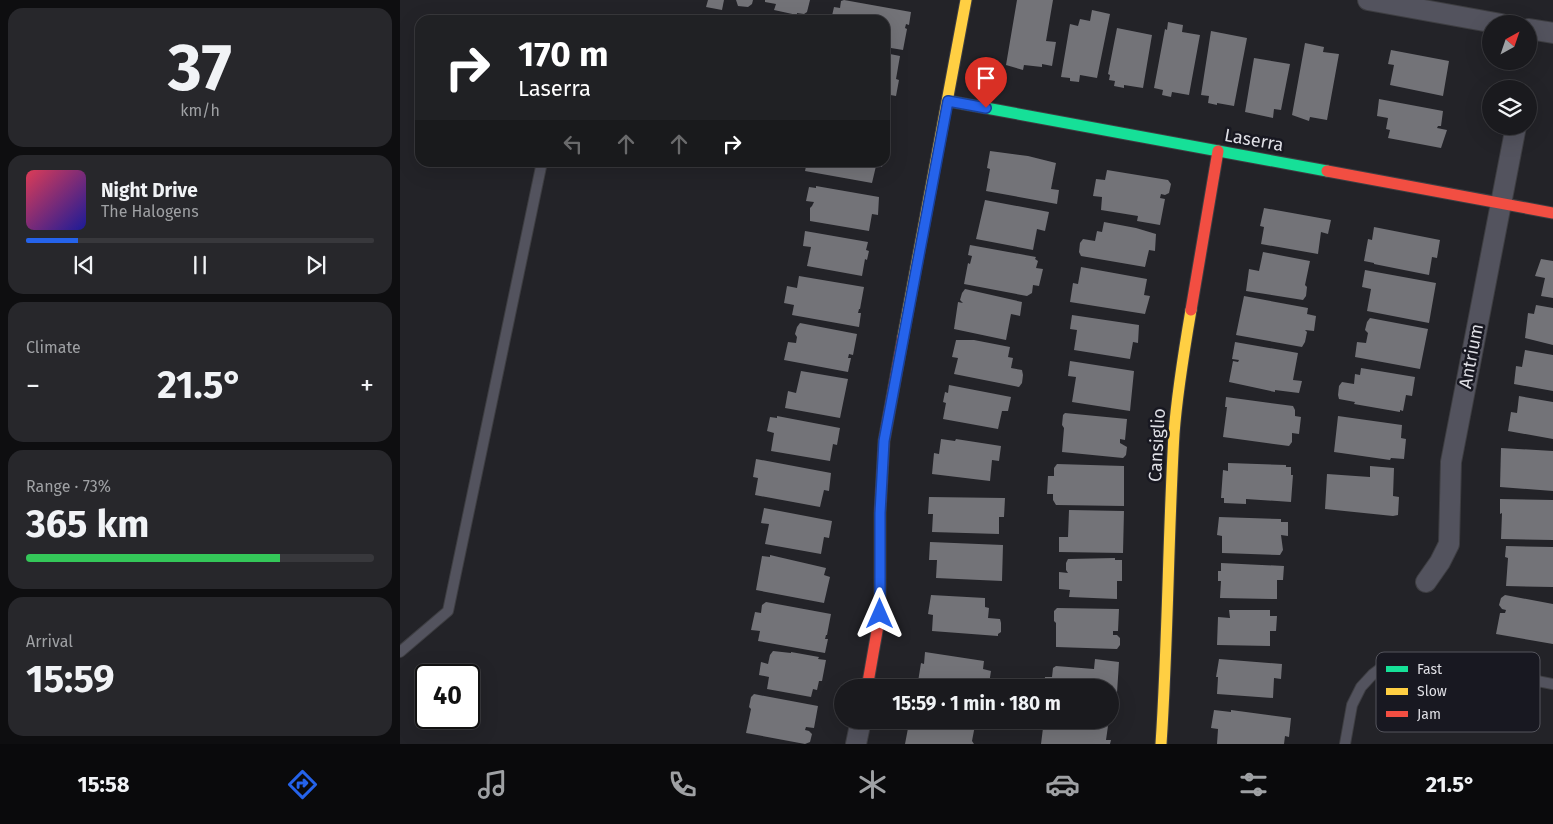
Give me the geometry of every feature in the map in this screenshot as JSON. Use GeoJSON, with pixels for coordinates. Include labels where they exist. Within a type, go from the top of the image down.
{"type":"FeatureCollection","features":[{"type":"Feature","properties":{"kind":"street"},"geometry":{"type":"LineString","coordinates":[[869,679],[880,614],[880,513],[884,441],[966,0]]}},
{"type":"Feature","properties":{"kind":"street"},"geometry":{"type":"LineString","coordinates":[[1368,0],[1482,21]]}},
{"type":"Feature","properties":{"kind":"street"},"geometry":{"type":"LineString","coordinates":[[1538,30],[1553,33]]}},
{"type":"Feature","properties":{"kind":"street","name":"Laserra"},"geometry":{"type":"LineString","coordinates":[[948,101],[1553,213]]}},
{"type":"Feature","properties":{"kind":"street","name":"Antrium"},"geometry":{"type":"LineString","coordinates":[[1426,582],[1440,562],[1449,544],[1451,462],[1514,135]]}},
{"type":"Feature","properties":{"kind":"street","name":"Cansiglio"},"geometry":{"type":"LineString","coordinates":[[1161,744],[1166,671],[1174,434],[1181,369],[1218,151]]}},
{"type":"Feature","properties":{"kind":"street"},"geometry":{"type":"LineString","coordinates":[[856,744],[859,729]]}},
{"type":"Feature","properties":{"kind":"lane"},"geometry":{"type":"LineString","coordinates":[[400,652],[448,611],[541,167]]}},
{"type":"Feature","properties":{"kind":"lane"},"geometry":{"type":"LineString","coordinates":[[1345,744],[1352,705],[1361,687],[1376,672]]}},
{"type":"Feature","properties":{"kind":"lane"},"geometry":{"type":"LineString","coordinates":[[1540,681],[1553,684]]}},
{"type":"Feature","properties":{"kind":"building"},"geometry":{"type":"Polygon","coordinates":[[[708,0],[724,0],[722,10],[706,7],[708,0]]]}},
{"type":"Feature","properties":{"kind":"building"},"geometry":{"type":"Polygon","coordinates":[[[736,0],[753,0],[752,4],[748,7],[738,6],[736,0]]]}},
{"type":"Feature","properties":{"kind":"building"},"geometry":{"type":"Polygon","coordinates":[[[765,0],[810,0],[807,12],[804,14],[797,13],[797,15],[774,10],[776,4],[765,2],[765,0]]]}},
{"type":"Feature","properties":{"kind":"building"},"geometry":{"type":"Polygon","coordinates":[[[1017,0],[1053,0],[1046,41],[1056,42],[1052,66],[1042,64],[1042,67],[1024,65],[1023,70],[1006,65],[1017,0]]]}},
{"type":"Feature","properties":{"kind":"building"},"geometry":{"type":"Polygon","coordinates":[[[841,1],[911,12],[909,25],[906,24],[905,28],[907,29],[903,50],[890,48],[890,15],[832,15],[834,7],[840,8],[841,1]]]}},
{"type":"Feature","properties":{"kind":"building"},"geometry":{"type":"Polygon","coordinates":[[[1092,10],[1110,14],[1097,78],[1080,75],[1079,82],[1070,81],[1070,78],[1061,77],[1070,24],[1078,26],[1080,19],[1090,21],[1092,10]]]}},
{"type":"Feature","properties":{"kind":"building"},"geometry":{"type":"Polygon","coordinates":[[[1168,22],[1183,25],[1182,32],[1200,35],[1189,95],[1172,92],[1171,97],[1162,95],[1163,90],[1154,88],[1168,22]]]}},
{"type":"Feature","properties":{"kind":"building"},"geometry":{"type":"Polygon","coordinates":[[[1117,28],[1152,35],[1143,88],[1124,85],[1124,88],[1114,86],[1115,81],[1109,80],[1110,75],[1108,74],[1117,28]]]}},
{"type":"Feature","properties":{"kind":"building"},"geometry":{"type":"Polygon","coordinates":[[[1211,31],[1247,38],[1234,106],[1208,103],[1209,96],[1201,95],[1211,31]]]}},
{"type":"Feature","properties":{"kind":"building"},"geometry":{"type":"Polygon","coordinates":[[[1305,43],[1324,47],[1323,52],[1339,54],[1327,120],[1310,117],[1309,121],[1292,115],[1305,43]]]}},
{"type":"Feature","properties":{"kind":"building"},"geometry":{"type":"Polygon","coordinates":[[[1391,50],[1449,61],[1443,96],[1390,85],[1394,65],[1388,64],[1391,50]]]}},
{"type":"Feature","properties":{"kind":"building"},"geometry":{"type":"Polygon","coordinates":[[[890,54],[900,56],[896,79],[899,80],[896,96],[890,95],[890,54]]]}},
{"type":"Feature","properties":{"kind":"building"},"geometry":{"type":"Polygon","coordinates":[[[1254,58],[1290,64],[1281,110],[1274,109],[1273,118],[1245,112],[1254,58]]]}},
{"type":"Feature","properties":{"kind":"building"},"geometry":{"type":"Polygon","coordinates":[[[1379,99],[1443,111],[1441,126],[1437,128],[1447,130],[1441,148],[1388,138],[1390,130],[1386,129],[1388,118],[1377,116],[1379,99]]]}},
{"type":"Feature","properties":{"kind":"building"},"geometry":{"type":"Polygon","coordinates":[[[990,151],[1028,156],[1056,163],[1051,189],[1059,190],[1057,204],[986,191],[990,169],[987,168],[990,151]]]}},
{"type":"Feature","properties":{"kind":"building"},"geometry":{"type":"Polygon","coordinates":[[[806,167],[876,167],[872,183],[805,171],[806,167]]]}},
{"type":"Feature","properties":{"kind":"building"},"geometry":{"type":"Polygon","coordinates":[[[1107,170],[1168,180],[1171,184],[1169,193],[1161,194],[1160,198],[1165,199],[1160,225],[1137,221],[1138,216],[1101,210],[1102,197],[1093,196],[1096,179],[1105,180],[1107,170]]]}},
{"type":"Feature","properties":{"kind":"building"},"geometry":{"type":"Polygon","coordinates":[[[816,186],[879,197],[878,215],[872,214],[869,231],[810,221],[810,208],[814,202],[806,201],[809,187],[816,188],[816,186]]]}},
{"type":"Feature","properties":{"kind":"building"},"geometry":{"type":"Polygon","coordinates":[[[985,200],[1049,212],[1045,231],[1037,229],[1033,250],[976,239],[985,200]]]}},
{"type":"Feature","properties":{"kind":"building"},"geometry":{"type":"Polygon","coordinates":[[[1264,208],[1331,220],[1328,234],[1321,232],[1318,254],[1261,244],[1264,227],[1260,226],[1264,208]]]}},
{"type":"Feature","properties":{"kind":"building"},"geometry":{"type":"Polygon","coordinates":[[[1104,222],[1156,234],[1155,251],[1149,250],[1145,267],[1081,256],[1079,252],[1080,243],[1083,239],[1095,241],[1097,231],[1102,232],[1104,222]]]}},
{"type":"Feature","properties":{"kind":"building"},"geometry":{"type":"Polygon","coordinates":[[[1374,227],[1440,240],[1437,258],[1432,257],[1429,275],[1364,261],[1368,239],[1372,240],[1374,227]]]}},
{"type":"Feature","properties":{"kind":"building"},"geometry":{"type":"Polygon","coordinates":[[[805,231],[868,242],[866,250],[869,251],[867,260],[865,259],[862,276],[807,266],[811,247],[803,246],[805,231]]]}},
{"type":"Feature","properties":{"kind":"building"},"geometry":{"type":"Polygon","coordinates":[[[970,245],[1036,257],[1035,259],[1038,261],[1036,268],[1043,269],[1039,286],[1033,285],[1032,293],[1027,296],[964,284],[968,263],[970,264],[972,256],[968,255],[970,245]]]}},
{"type":"Feature","properties":{"kind":"building"},"geometry":{"type":"Polygon","coordinates":[[[1263,252],[1310,261],[1305,285],[1307,287],[1306,296],[1303,300],[1246,291],[1249,269],[1259,271],[1263,252]]]}},
{"type":"Feature","properties":{"kind":"building"},"geometry":{"type":"Polygon","coordinates":[[[1541,259],[1553,261],[1553,298],[1541,296],[1545,278],[1535,276],[1541,259]]]}},
{"type":"Feature","properties":{"kind":"building"},"geometry":{"type":"Polygon","coordinates":[[[1081,267],[1147,279],[1144,295],[1150,296],[1145,314],[1070,302],[1073,283],[1078,284],[1081,267]]]}},
{"type":"Feature","properties":{"kind":"building"},"geometry":{"type":"Polygon","coordinates":[[[1365,270],[1436,283],[1429,323],[1367,311],[1371,289],[1362,287],[1365,270]]]}},
{"type":"Feature","properties":{"kind":"building"},"geometry":{"type":"Polygon","coordinates":[[[799,276],[864,287],[858,313],[861,313],[859,327],[792,315],[794,305],[784,303],[787,286],[797,288],[799,276]]]}},
{"type":"Feature","properties":{"kind":"building"},"geometry":{"type":"Polygon","coordinates":[[[965,289],[1022,302],[1020,316],[1011,314],[1006,340],[954,329],[958,302],[963,303],[960,300],[965,289]]]}},
{"type":"Feature","properties":{"kind":"building"},"geometry":{"type":"Polygon","coordinates":[[[1244,296],[1308,308],[1307,314],[1316,316],[1314,331],[1305,330],[1307,332],[1302,347],[1236,335],[1244,296]]]}},
{"type":"Feature","properties":{"kind":"building"},"geometry":{"type":"Polygon","coordinates":[[[1536,305],[1553,308],[1553,345],[1525,338],[1528,313],[1534,314],[1536,305]]]}},
{"type":"Feature","properties":{"kind":"building"},"geometry":{"type":"Polygon","coordinates":[[[1072,315],[1139,325],[1138,343],[1133,342],[1130,359],[1074,350],[1077,330],[1070,329],[1072,315]]]}},
{"type":"Feature","properties":{"kind":"building"},"geometry":{"type":"Polygon","coordinates":[[[1370,318],[1428,329],[1420,369],[1355,357],[1357,342],[1366,343],[1368,333],[1365,330],[1370,318]]]}},
{"type":"Feature","properties":{"kind":"building"},"geometry":{"type":"Polygon","coordinates":[[[800,323],[857,334],[853,355],[849,354],[848,358],[851,358],[848,372],[784,360],[788,342],[796,343],[797,337],[795,334],[800,323]]]}},
{"type":"Feature","properties":{"kind":"building"},"geometry":{"type":"Polygon","coordinates":[[[956,340],[974,340],[1010,347],[1008,357],[1013,358],[1011,368],[1022,370],[1022,383],[1019,387],[954,374],[958,358],[952,357],[956,340]]]}},
{"type":"Feature","properties":{"kind":"building"},"geometry":{"type":"Polygon","coordinates":[[[1235,342],[1298,353],[1293,380],[1302,381],[1299,393],[1275,390],[1275,392],[1229,382],[1233,361],[1238,362],[1239,360],[1232,359],[1235,342]]]}},
{"type":"Feature","properties":{"kind":"building"},"geometry":{"type":"Polygon","coordinates":[[[1525,350],[1553,355],[1553,391],[1514,384],[1516,366],[1522,367],[1525,350]]]}},
{"type":"Feature","properties":{"kind":"building"},"geometry":{"type":"Polygon","coordinates":[[[1070,361],[1134,371],[1130,411],[1072,402],[1076,377],[1068,376],[1070,361]]]}},
{"type":"Feature","properties":{"kind":"building"},"geometry":{"type":"Polygon","coordinates":[[[1361,368],[1415,377],[1412,396],[1406,395],[1403,411],[1354,404],[1355,402],[1339,399],[1339,386],[1342,382],[1354,384],[1355,374],[1360,375],[1361,368]]]}},
{"type":"Feature","properties":{"kind":"building"},"geometry":{"type":"Polygon","coordinates":[[[801,371],[848,379],[840,418],[785,408],[788,391],[796,393],[801,371]]]}},
{"type":"Feature","properties":{"kind":"building"},"geometry":{"type":"Polygon","coordinates":[[[949,385],[1011,397],[1008,411],[1002,411],[998,429],[943,419],[946,403],[943,402],[945,392],[948,393],[949,385]]]}},
{"type":"Feature","properties":{"kind":"building"},"geometry":{"type":"Polygon","coordinates":[[[1519,396],[1553,402],[1553,439],[1508,431],[1511,412],[1517,413],[1519,396]]]}},
{"type":"Feature","properties":{"kind":"building"},"geometry":{"type":"Polygon","coordinates":[[[1226,397],[1293,406],[1295,416],[1301,417],[1299,434],[1292,433],[1292,442],[1289,446],[1223,437],[1227,407],[1225,407],[1226,397]]]}},
{"type":"Feature","properties":{"kind":"building"},"geometry":{"type":"Polygon","coordinates":[[[1065,413],[1127,419],[1125,440],[1120,439],[1120,443],[1127,447],[1126,455],[1123,458],[1062,452],[1064,428],[1062,425],[1065,413]]]}},
{"type":"Feature","properties":{"kind":"building"},"geometry":{"type":"Polygon","coordinates":[[[777,416],[840,428],[837,445],[833,444],[830,461],[771,451],[774,433],[767,431],[770,417],[777,418],[777,416]]]}},
{"type":"Feature","properties":{"kind":"building"},"geometry":{"type":"Polygon","coordinates":[[[1338,416],[1402,425],[1401,438],[1406,439],[1404,459],[1391,458],[1390,460],[1334,452],[1338,416]]]}},
{"type":"Feature","properties":{"kind":"building"},"geometry":{"type":"Polygon","coordinates":[[[941,439],[955,441],[956,439],[1001,446],[999,461],[992,460],[990,481],[932,474],[934,453],[939,454],[941,439]]]}},
{"type":"Feature","properties":{"kind":"building"},"geometry":{"type":"Polygon","coordinates":[[[1501,448],[1553,451],[1553,491],[1500,487],[1501,448]]]}},
{"type":"Feature","properties":{"kind":"building"},"geometry":{"type":"Polygon","coordinates":[[[756,459],[831,473],[829,491],[824,490],[820,507],[755,495],[758,478],[753,477],[756,459]]]}},
{"type":"Feature","properties":{"kind":"building"},"geometry":{"type":"Polygon","coordinates":[[[1228,463],[1286,465],[1286,467],[1291,467],[1291,475],[1293,475],[1291,502],[1246,499],[1246,504],[1224,503],[1224,498],[1221,498],[1223,470],[1228,471],[1228,463]]]}},
{"type":"Feature","properties":{"kind":"building"},"geometry":{"type":"Polygon","coordinates":[[[1057,464],[1124,466],[1124,506],[1056,505],[1053,500],[1053,494],[1047,494],[1048,476],[1054,476],[1054,468],[1057,464]]]}},
{"type":"Feature","properties":{"kind":"building"},"geometry":{"type":"Polygon","coordinates":[[[1370,466],[1394,468],[1393,496],[1399,497],[1398,515],[1325,509],[1327,474],[1370,477],[1370,466]]]}},
{"type":"Feature","properties":{"kind":"building"},"geometry":{"type":"Polygon","coordinates":[[[929,497],[1005,498],[1004,517],[999,517],[999,534],[932,532],[933,514],[928,514],[929,497]]]}},
{"type":"Feature","properties":{"kind":"building"},"geometry":{"type":"Polygon","coordinates":[[[1500,499],[1553,500],[1553,540],[1501,539],[1502,513],[1500,514],[1500,499]]]}},
{"type":"Feature","properties":{"kind":"building"},"geometry":{"type":"Polygon","coordinates":[[[764,508],[832,521],[829,538],[824,537],[821,554],[765,544],[769,524],[761,523],[764,508]]]}},
{"type":"Feature","properties":{"kind":"building"},"geometry":{"type":"Polygon","coordinates":[[[1069,510],[1124,511],[1123,553],[1059,552],[1059,537],[1068,537],[1069,510]]]}},
{"type":"Feature","properties":{"kind":"building"},"geometry":{"type":"Polygon","coordinates":[[[1219,517],[1281,519],[1281,522],[1288,522],[1288,536],[1281,535],[1283,550],[1280,555],[1222,553],[1222,536],[1217,535],[1219,517]]]}},
{"type":"Feature","properties":{"kind":"building"},"geometry":{"type":"Polygon","coordinates":[[[930,542],[1003,545],[1002,581],[936,578],[937,560],[929,560],[930,542]]]}},
{"type":"Feature","properties":{"kind":"building"},"geometry":{"type":"Polygon","coordinates":[[[1506,546],[1553,547],[1553,587],[1506,586],[1508,558],[1505,557],[1506,546]]]}},
{"type":"Feature","properties":{"kind":"building"},"geometry":{"type":"Polygon","coordinates":[[[770,555],[826,568],[824,575],[830,577],[824,603],[756,590],[762,556],[770,557],[770,555]]]}},
{"type":"Feature","properties":{"kind":"building"},"geometry":{"type":"Polygon","coordinates":[[[1115,558],[1115,560],[1122,560],[1122,581],[1117,581],[1117,599],[1069,597],[1070,590],[1059,589],[1059,572],[1068,573],[1066,563],[1068,559],[1115,558]]]}},
{"type":"Feature","properties":{"kind":"building"},"geometry":{"type":"Polygon","coordinates":[[[1221,563],[1284,566],[1283,580],[1277,580],[1277,599],[1220,598],[1221,581],[1218,581],[1218,571],[1221,571],[1221,563]]]}},
{"type":"Feature","properties":{"kind":"building"},"geometry":{"type":"Polygon","coordinates":[[[931,595],[985,598],[985,607],[989,608],[988,618],[1000,619],[1001,632],[998,636],[932,631],[933,615],[928,614],[931,595]]]}},
{"type":"Feature","properties":{"kind":"building"},"geometry":{"type":"Polygon","coordinates":[[[1505,595],[1553,604],[1553,644],[1496,634],[1500,613],[1505,613],[1506,610],[1502,609],[1499,605],[1501,598],[1505,595]]]}},
{"type":"Feature","properties":{"kind":"building"},"geometry":{"type":"Polygon","coordinates":[[[766,602],[831,614],[825,639],[828,639],[825,653],[758,641],[760,631],[751,630],[755,612],[761,613],[762,605],[766,602]]]}},
{"type":"Feature","properties":{"kind":"building"},"geometry":{"type":"Polygon","coordinates":[[[1057,608],[1119,609],[1118,631],[1113,631],[1113,635],[1117,635],[1120,638],[1120,645],[1117,649],[1056,647],[1054,611],[1057,608]]]}},
{"type":"Feature","properties":{"kind":"building"},"geometry":{"type":"Polygon","coordinates":[[[1229,610],[1270,610],[1270,616],[1277,616],[1276,631],[1270,631],[1270,646],[1217,645],[1218,617],[1230,618],[1229,610]]]}},
{"type":"Feature","properties":{"kind":"building"},"geometry":{"type":"Polygon","coordinates":[[[773,651],[791,652],[826,660],[822,681],[819,681],[817,690],[813,689],[811,697],[767,689],[769,677],[759,675],[761,662],[768,664],[773,651]]]}},
{"type":"Feature","properties":{"kind":"building"},"geometry":{"type":"Polygon","coordinates":[[[925,652],[984,661],[983,669],[991,671],[990,679],[918,679],[921,663],[924,664],[925,652]]]}},
{"type":"Feature","properties":{"kind":"building"},"geometry":{"type":"Polygon","coordinates":[[[1095,659],[1119,662],[1118,679],[1045,679],[1045,677],[1052,677],[1053,668],[1056,666],[1094,669],[1095,659]]]}},
{"type":"Feature","properties":{"kind":"building"},"geometry":{"type":"Polygon","coordinates":[[[1219,659],[1282,664],[1281,679],[1274,678],[1273,698],[1217,694],[1218,677],[1216,677],[1219,659]]]}},
{"type":"Feature","properties":{"kind":"building"},"geometry":{"type":"Polygon","coordinates":[[[754,694],[818,706],[814,728],[806,727],[805,730],[812,734],[810,742],[805,744],[746,733],[751,709],[749,707],[751,697],[754,694]]]}},
{"type":"Feature","properties":{"kind":"building"},"geometry":{"type":"Polygon","coordinates":[[[1214,710],[1231,712],[1231,710],[1291,718],[1289,737],[1285,736],[1284,744],[1217,744],[1218,729],[1211,728],[1214,710]]]}},
{"type":"Feature","properties":{"kind":"building"},"geometry":{"type":"Polygon","coordinates":[[[908,729],[974,729],[972,741],[974,744],[905,744],[908,729]]]}},
{"type":"Feature","properties":{"kind":"building"},"geometry":{"type":"Polygon","coordinates":[[[1043,729],[1108,729],[1106,740],[1111,740],[1110,744],[1041,744],[1043,729]]]}},
{"type":"Feature","properties":{"kind":"traffic: fast"},"geometry":{"type":"LineString","coordinates":[[948,101],[1327,171]]}},
{"type":"Feature","properties":{"kind":"traffic: slow"},"geometry":{"type":"LineString","coordinates":[[903,337],[966,0]]}},
{"type":"Feature","properties":{"kind":"traffic: slow"},"geometry":{"type":"LineString","coordinates":[[1161,744],[1174,434],[1183,356],[1191,310]]}},
{"type":"Feature","properties":{"kind":"traffic: jam"},"geometry":{"type":"LineString","coordinates":[[1191,310],[1218,151]]}},
{"type":"Feature","properties":{"kind":"traffic: jam"},"geometry":{"type":"LineString","coordinates":[[1327,171],[1553,213]]}},
{"type":"Feature","properties":{"kind":"traffic: jam"},"geometry":{"type":"LineString","coordinates":[[869,679],[880,614],[880,513],[884,441],[903,337]]}},
{"type":"Feature","properties":{"kind":"route"},"geometry":{"type":"LineString","coordinates":[[880,614],[880,513],[884,441],[948,101],[986,108]]}}]}
